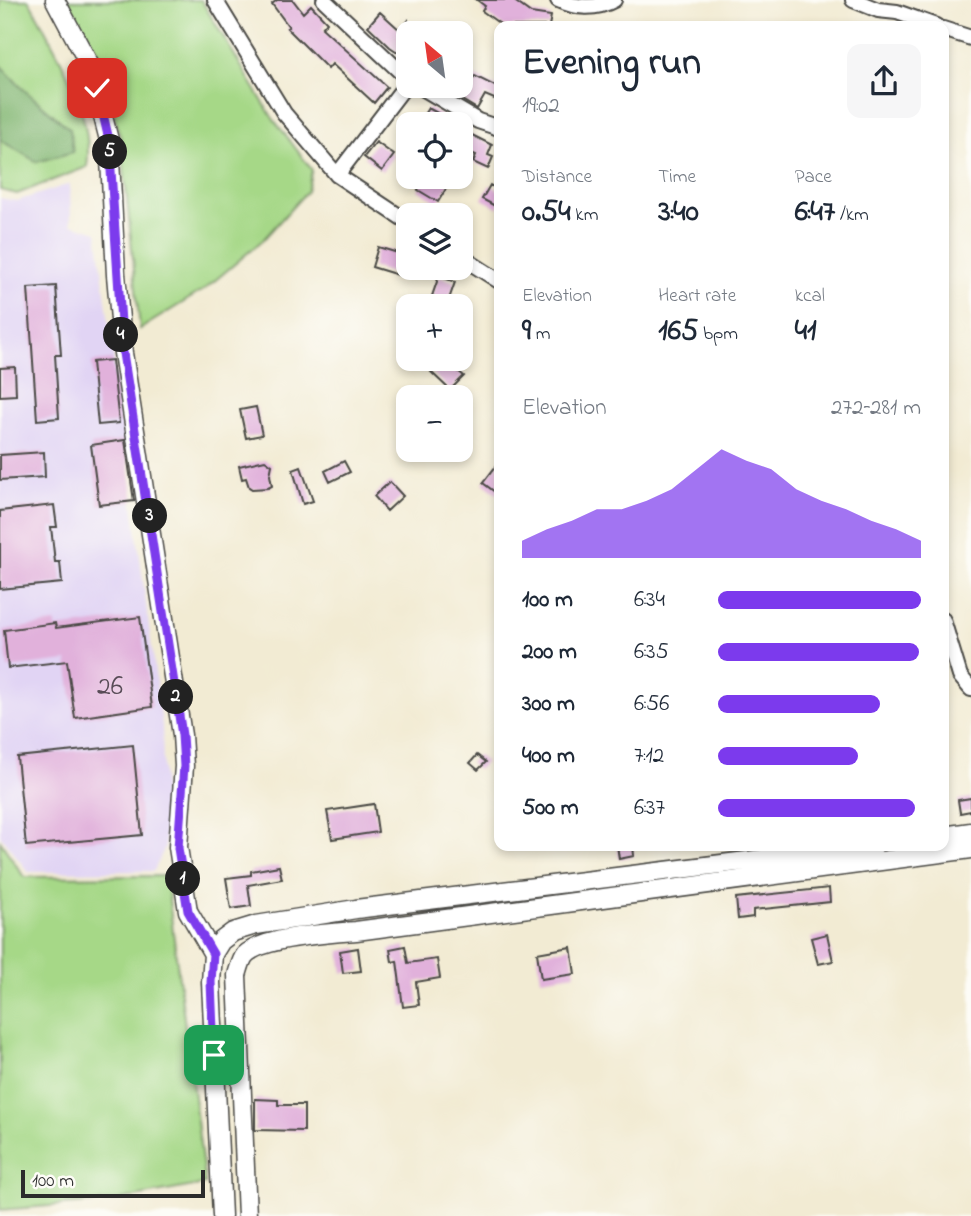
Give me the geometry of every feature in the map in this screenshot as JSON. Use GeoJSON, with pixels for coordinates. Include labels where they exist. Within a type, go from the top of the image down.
{"type":"FeatureCollection","features":[{"type":"Feature","properties":{"kind":"main road"},"geometry":{"type":"LineString","coordinates":[[55,0],[90,66],[109,140],[120,329],[182,735],[184,766],[178,848],[188,911],[213,954],[240,965]]}},
{"type":"Feature","properties":{"kind":"main road"},"geometry":{"type":"LineString","coordinates":[[949,835],[971,832]]}},
{"type":"Feature","properties":{"kind":"main road"},"geometry":{"type":"LineString","coordinates":[[247,1216],[237,975],[244,957],[253,949],[316,934],[971,849]]}},
{"type":"Feature","properties":{"kind":"main road"},"geometry":{"type":"LineString","coordinates":[[222,1216],[211,982],[213,954],[233,932],[256,925],[356,909],[828,851]]}},
{"type":"Feature","properties":{"kind":"main road"},"geometry":{"type":"LineString","coordinates":[[701,867],[704,885]]}},
{"type":"Feature","properties":{"kind":"street"},"geometry":{"type":"LineString","coordinates":[[215,0],[284,113],[337,175],[396,214]]}},
{"type":"Feature","properties":{"kind":"street"},"geometry":{"type":"LineString","coordinates":[[324,0],[396,69]]}},
{"type":"Feature","properties":{"kind":"street"},"geometry":{"type":"LineString","coordinates":[[558,0],[573,7],[605,5],[614,0]]}},
{"type":"Feature","properties":{"kind":"street"},"geometry":{"type":"LineString","coordinates":[[853,0],[922,21]]}},
{"type":"Feature","properties":{"kind":"street"},"geometry":{"type":"LineString","coordinates":[[949,31],[971,38]]}},
{"type":"Feature","properties":{"kind":"street"},"geometry":{"type":"LineString","coordinates":[[337,175],[396,96]]}},
{"type":"Feature","properties":{"kind":"street"},"geometry":{"type":"LineString","coordinates":[[439,98],[478,121],[494,126]]}},
{"type":"Feature","properties":{"kind":"street"},"geometry":{"type":"LineString","coordinates":[[473,264],[494,278]]}},
{"type":"Feature","properties":{"kind":"street"},"geometry":{"type":"LineString","coordinates":[[949,640],[960,676],[971,689]]}},
{"type":"Feature","properties":{"kind":"shaded area"},"geometry":{"type":"Polygon","coordinates":[[[70,184],[71,224],[97,232],[162,725],[165,847],[154,871],[28,872],[0,835],[0,198],[17,201],[70,184]]]}},
{"type":"Feature","properties":{"kind":"green space"},"geometry":{"type":"Polygon","coordinates":[[[0,0],[29,0],[60,59],[79,103],[88,146],[87,167],[17,194],[0,190],[0,0]]]}},
{"type":"Feature","properties":{"kind":"green space"},"geometry":{"type":"Polygon","coordinates":[[[67,0],[201,0],[272,117],[312,170],[307,191],[263,240],[205,289],[140,329],[121,139],[96,51],[67,0]]]}},
{"type":"Feature","properties":{"kind":"green space"},"geometry":{"type":"Polygon","coordinates":[[[0,65],[22,88],[70,129],[73,152],[37,162],[0,140],[0,65]]]}},
{"type":"Feature","properties":{"kind":"green space"},"geometry":{"type":"Polygon","coordinates":[[[0,841],[24,877],[166,876],[205,1184],[113,1201],[0,1210],[0,841]]]}},
{"type":"Feature","properties":{"kind":"building"},"geometry":{"type":"Polygon","coordinates":[[[277,0],[293,0],[303,13],[311,5],[327,22],[322,28],[387,87],[374,103],[332,64],[328,69],[287,28],[289,27],[272,4],[277,0]]]}},
{"type":"Feature","properties":{"kind":"building"},"geometry":{"type":"Polygon","coordinates":[[[477,0],[513,0],[531,13],[551,16],[550,21],[496,21],[482,11],[485,6],[477,0]]]}},
{"type":"Feature","properties":{"kind":"building"},"geometry":{"type":"Polygon","coordinates":[[[380,12],[396,26],[396,51],[390,47],[368,26],[380,12]]]}},
{"type":"Feature","properties":{"kind":"building"},"geometry":{"type":"Polygon","coordinates":[[[475,76],[494,86],[494,99],[485,95],[477,109],[462,98],[473,98],[475,76]]]}},
{"type":"Feature","properties":{"kind":"building"},"geometry":{"type":"Polygon","coordinates":[[[473,136],[492,145],[488,155],[493,157],[488,169],[473,162],[476,155],[473,154],[473,136]]]}},
{"type":"Feature","properties":{"kind":"building"},"geometry":{"type":"Polygon","coordinates":[[[376,142],[394,155],[382,171],[364,157],[376,142]]]}},
{"type":"Feature","properties":{"kind":"building"},"geometry":{"type":"Polygon","coordinates":[[[490,185],[494,187],[494,205],[482,199],[490,185]]]}},
{"type":"Feature","properties":{"kind":"building"},"geometry":{"type":"Polygon","coordinates":[[[419,189],[446,189],[438,202],[419,189]]]}},
{"type":"Feature","properties":{"kind":"building"},"geometry":{"type":"Polygon","coordinates":[[[378,247],[396,252],[396,274],[372,267],[378,247]]]}},
{"type":"Feature","properties":{"kind":"building"},"geometry":{"type":"Polygon","coordinates":[[[438,280],[455,282],[451,294],[433,294],[438,280]]]}},
{"type":"Feature","properties":{"kind":"building"},"geometry":{"type":"Polygon","coordinates":[[[56,286],[61,355],[55,355],[59,418],[37,420],[28,288],[56,286]]]}},
{"type":"Feature","properties":{"kind":"building"},"geometry":{"type":"Polygon","coordinates":[[[112,360],[119,423],[98,425],[92,362],[112,360]]]}},
{"type":"Feature","properties":{"kind":"building"},"geometry":{"type":"Polygon","coordinates":[[[15,367],[16,395],[0,396],[0,368],[15,367]]]}},
{"type":"Feature","properties":{"kind":"building"},"geometry":{"type":"Polygon","coordinates":[[[458,371],[464,376],[455,385],[445,385],[431,372],[458,371]]]}},
{"type":"Feature","properties":{"kind":"building"},"geometry":{"type":"Polygon","coordinates":[[[256,407],[262,435],[246,438],[240,410],[256,407]]]}},
{"type":"Feature","properties":{"kind":"building"},"geometry":{"type":"Polygon","coordinates":[[[125,440],[134,501],[99,505],[91,445],[125,440]]]}},
{"type":"Feature","properties":{"kind":"building"},"geometry":{"type":"Polygon","coordinates":[[[44,452],[45,477],[0,480],[0,455],[44,452]]]}},
{"type":"Feature","properties":{"kind":"building"},"geometry":{"type":"Polygon","coordinates":[[[265,460],[272,465],[272,486],[252,489],[246,478],[242,479],[239,466],[265,460]]]}},
{"type":"Feature","properties":{"kind":"building"},"geometry":{"type":"Polygon","coordinates":[[[344,461],[350,472],[330,482],[325,471],[344,461]]]}},
{"type":"Feature","properties":{"kind":"building"},"geometry":{"type":"Polygon","coordinates":[[[301,467],[313,501],[303,504],[293,470],[301,467]]]}},
{"type":"Feature","properties":{"kind":"building"},"geometry":{"type":"Polygon","coordinates":[[[494,469],[494,491],[483,483],[494,469]]]}},
{"type":"Feature","properties":{"kind":"building"},"geometry":{"type":"Polygon","coordinates":[[[390,482],[403,496],[387,511],[374,496],[390,482]]]}},
{"type":"Feature","properties":{"kind":"building"},"geometry":{"type":"Polygon","coordinates":[[[54,505],[57,527],[51,527],[55,562],[60,562],[62,583],[0,589],[0,511],[54,505]]]}},
{"type":"Feature","properties":{"kind":"building"},"geometry":{"type":"Polygon","coordinates":[[[140,617],[152,707],[75,718],[67,661],[8,668],[4,630],[55,623],[56,628],[140,617]]]}},
{"type":"Feature","properties":{"kind":"building"},"geometry":{"type":"Polygon","coordinates":[[[133,745],[142,835],[26,846],[17,757],[133,745]]]}},
{"type":"Feature","properties":{"kind":"building"},"geometry":{"type":"Polygon","coordinates":[[[477,755],[486,762],[478,770],[470,763],[477,755]]]}},
{"type":"Feature","properties":{"kind":"building"},"geometry":{"type":"Polygon","coordinates":[[[971,798],[971,811],[960,813],[958,800],[971,798]]]}},
{"type":"Feature","properties":{"kind":"building"},"geometry":{"type":"Polygon","coordinates":[[[374,804],[378,832],[332,839],[327,811],[374,804]]]}},
{"type":"Feature","properties":{"kind":"building"},"geometry":{"type":"Polygon","coordinates":[[[618,851],[634,851],[634,856],[619,859],[618,851]]]}},
{"type":"Feature","properties":{"kind":"building"},"geometry":{"type":"Polygon","coordinates":[[[279,866],[282,879],[248,885],[251,906],[231,909],[226,878],[251,875],[251,871],[279,866]]]}},
{"type":"Feature","properties":{"kind":"building"},"geometry":{"type":"Polygon","coordinates":[[[829,888],[830,902],[753,910],[753,917],[738,919],[736,898],[829,888]]]}},
{"type":"Feature","properties":{"kind":"building"},"geometry":{"type":"Polygon","coordinates":[[[827,934],[833,961],[818,964],[811,938],[827,934]]]}},
{"type":"Feature","properties":{"kind":"building"},"geometry":{"type":"Polygon","coordinates":[[[405,946],[408,963],[437,959],[440,978],[416,982],[419,1005],[403,1007],[397,961],[392,962],[390,949],[405,946]]]}},
{"type":"Feature","properties":{"kind":"building"},"geometry":{"type":"Polygon","coordinates":[[[571,947],[575,974],[541,979],[537,953],[571,947]]]}},
{"type":"Feature","properties":{"kind":"building"},"geometry":{"type":"Polygon","coordinates":[[[358,948],[361,971],[343,973],[340,951],[358,948]]]}},
{"type":"Feature","properties":{"kind":"building"},"geometry":{"type":"Polygon","coordinates":[[[255,1099],[278,1100],[278,1105],[304,1105],[304,1131],[255,1130],[255,1099]]]}},
{"type":"Feature","properties":{"kind":"route"},"geometry":{"type":"LineString","coordinates":[[97,88],[109,140],[123,353],[182,735],[184,766],[178,848],[188,911],[213,954],[211,982],[214,1055]]}}]}
